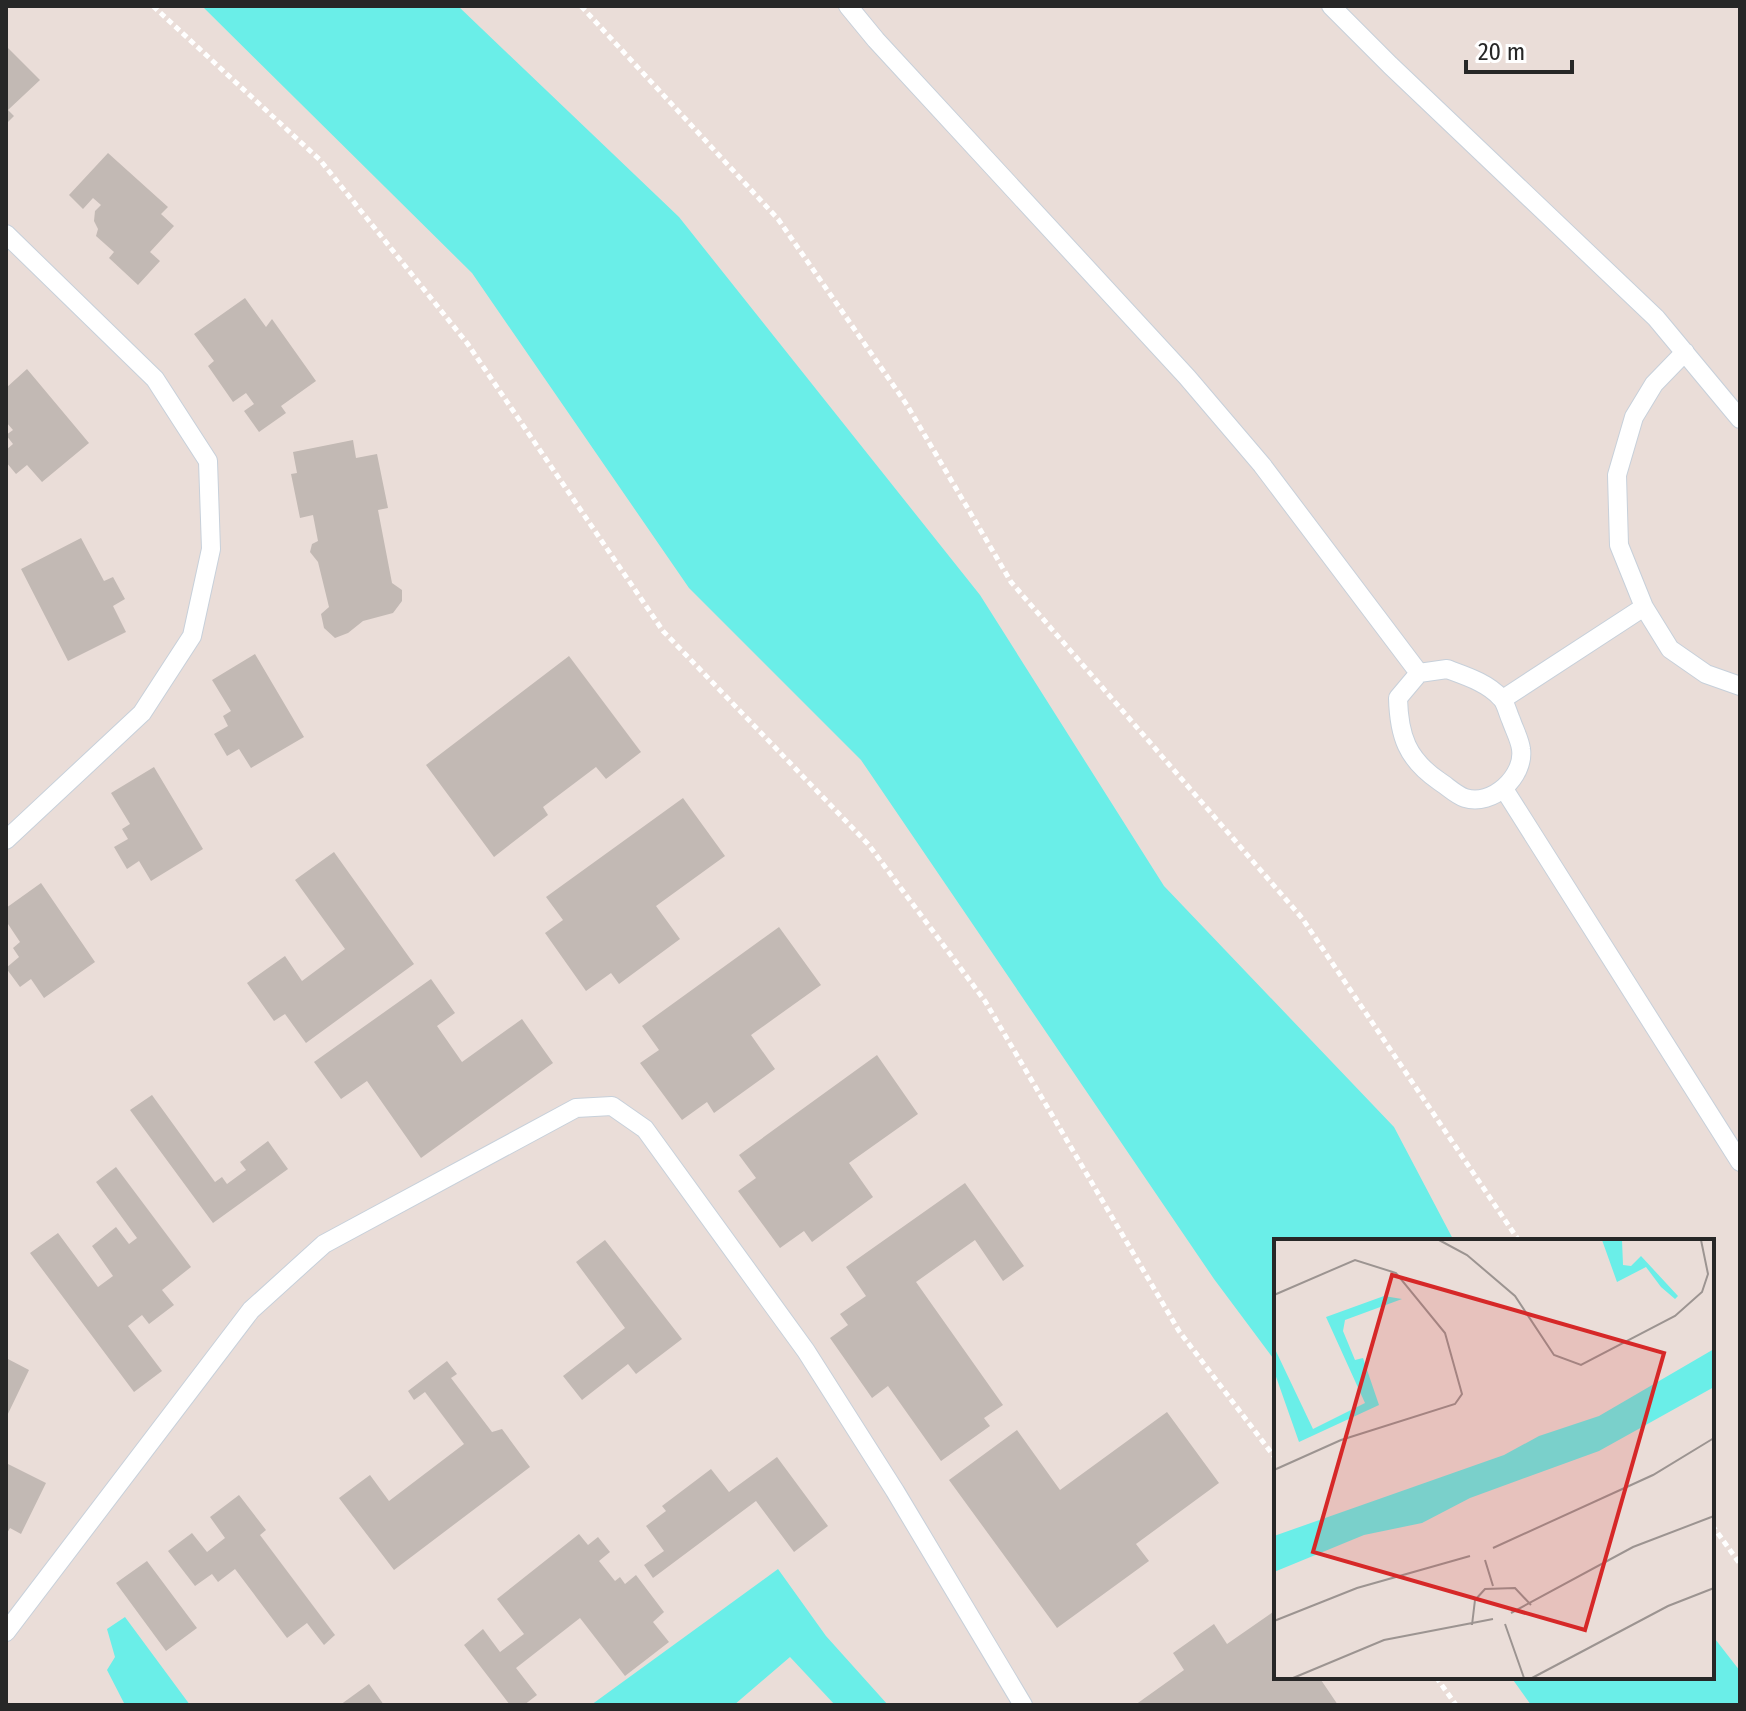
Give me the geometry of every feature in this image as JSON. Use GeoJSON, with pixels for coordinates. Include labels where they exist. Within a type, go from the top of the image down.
{"type":"FeatureCollection","features":[{"type":"Feature","properties":{"kind":"lane"},"geometry":{"type":"LineString","coordinates":[[848,6],[886,52],[1187,377],[1262,465],[1419,673]]}},
{"type":"Feature","properties":{"kind":"lane"},"geometry":{"type":"LineString","coordinates":[[1331,6],[1656,318],[1740,419]]}},
{"type":"Feature","properties":{"kind":"lane"},"geometry":{"type":"LineString","coordinates":[[6,234],[155,379],[208,461],[211,549],[192,636],[142,713],[6,840]]}},
{"type":"Feature","properties":{"kind":"lane"},"geometry":{"type":"LineString","coordinates":[[1685,352],[1654,384],[1634,417],[1617,475],[1619,545],[1644,607],[1670,649],[1706,674],[1740,686]]}},
{"type":"Feature","properties":{"kind":"lane"},"geometry":{"type":"LineString","coordinates":[[1503,699],[1644,607]]}},
{"type":"Feature","properties":{"kind":"lane"},"geometry":{"type":"LineString","coordinates":[[1447,669],[1476,680],[1503,699],[1521,750],[1518,771],[1504,789],[1486,798],[1466,799],[1421,769],[1406,745],[1399,720],[1398,698],[1419,673],[1447,669]]}},
{"type":"Feature","properties":{"kind":"lane"},"geometry":{"type":"LineString","coordinates":[[1504,789],[1740,1162]]}},
{"type":"Feature","properties":{"kind":"lane"},"geometry":{"type":"LineString","coordinates":[[6,1632],[251,1310],[324,1244],[576,1108],[612,1106],[645,1129],[806,1351],[895,1491],[1023,1705]]}},
{"type":"Feature","properties":{"kind":"path"},"geometry":{"type":"LineString","coordinates":[[153,6],[320,160],[467,343],[663,631],[868,844],[985,1001],[1179,1331],[1274,1456]]}},
{"type":"Feature","properties":{"kind":"path"},"geometry":{"type":"LineString","coordinates":[[581,6],[778,219],[907,405],[1011,582],[1302,918],[1518,1239]]}},
{"type":"Feature","properties":{"kind":"path"},"geometry":{"type":"LineString","coordinates":[[1714,1528],[1740,1564]]}},
{"type":"Feature","properties":{"kind":"path"},"geometry":{"type":"LineString","coordinates":[[1437,1679],[1456,1705]]}},
{"type":"Feature","properties":{"kind":"water"},"geometry":{"type":"Polygon","coordinates":[[[202,6],[458,6],[679,217],[980,595],[1164,886],[1394,1127],[1453,1239],[1274,1239],[1274,1359],[1214,1279],[861,760],[689,588],[472,273],[202,6]]]}},
{"type":"Feature","properties":{"kind":"water"},"geometry":{"type":"Polygon","coordinates":[[[778,1569],[826,1636],[888,1705],[835,1705],[790,1657],[734,1705],[591,1705],[778,1569]]]}},
{"type":"Feature","properties":{"kind":"water"},"geometry":{"type":"Polygon","coordinates":[[[125,1617],[190,1705],[125,1705],[107,1670],[115,1657],[107,1629],[125,1617]]]}},
{"type":"Feature","properties":{"kind":"water"},"geometry":{"type":"Polygon","coordinates":[[[1714,1638],[1740,1671],[1740,1705],[1531,1705],[1512,1679],[1714,1679],[1714,1638]]]}},
{"type":"Feature","properties":{"kind":"building"},"geometry":{"type":"Polygon","coordinates":[[[6,46],[40,80],[8,110],[14,116],[6,124],[6,46]]]}},
{"type":"Feature","properties":{"kind":"building"},"geometry":{"type":"Polygon","coordinates":[[[108,153],[168,207],[161,214],[174,226],[150,252],[160,261],[138,285],[109,258],[114,252],[96,236],[95,211],[101,205],[93,198],[83,209],[69,195],[108,153]]]}},
{"type":"Feature","properties":{"kind":"building"},"geometry":{"type":"Polygon","coordinates":[[[245,298],[266,327],[272,319],[316,381],[281,406],[286,413],[259,432],[244,411],[254,404],[246,393],[233,402],[208,366],[214,361],[194,334],[245,298]]]}},
{"type":"Feature","properties":{"kind":"building"},"geometry":{"type":"Polygon","coordinates":[[[27,369],[89,443],[42,482],[27,465],[16,474],[6,462],[6,450],[13,444],[6,435],[13,430],[6,422],[6,388],[27,369]]]}},
{"type":"Feature","properties":{"kind":"building"},"geometry":{"type":"Polygon","coordinates":[[[353,440],[356,458],[377,454],[388,508],[378,510],[392,583],[402,590],[402,601],[393,613],[363,621],[348,633],[335,638],[324,628],[321,614],[329,607],[318,562],[310,552],[312,544],[318,541],[313,515],[300,518],[291,474],[297,473],[293,452],[353,440]]]}},
{"type":"Feature","properties":{"kind":"building"},"geometry":{"type":"Polygon","coordinates":[[[81,538],[104,581],[113,577],[125,599],[113,606],[126,632],[68,661],[21,569],[81,538]]]}},
{"type":"Feature","properties":{"kind":"building"},"geometry":{"type":"Polygon","coordinates":[[[255,654],[304,737],[251,768],[239,749],[227,756],[214,734],[228,726],[223,716],[231,711],[212,680],[255,654]]]}},
{"type":"Feature","properties":{"kind":"building"},"geometry":{"type":"Polygon","coordinates":[[[569,656],[641,752],[606,779],[596,767],[543,807],[548,815],[494,857],[426,765],[569,656]]]}},
{"type":"Feature","properties":{"kind":"building"},"geometry":{"type":"Polygon","coordinates":[[[154,767],[203,849],[151,881],[139,861],[127,869],[114,847],[128,839],[122,829],[130,824],[111,793],[154,767]]]}},
{"type":"Feature","properties":{"kind":"building"},"geometry":{"type":"Polygon","coordinates":[[[683,798],[725,856],[656,906],[680,939],[619,984],[611,973],[586,991],[545,933],[563,920],[546,897],[683,798]]]}},
{"type":"Feature","properties":{"kind":"building"},"geometry":{"type":"Polygon","coordinates":[[[334,852],[414,964],[306,1043],[285,1014],[274,1021],[247,983],[285,956],[302,981],[345,949],[295,880],[334,852]]]}},
{"type":"Feature","properties":{"kind":"building"},"geometry":{"type":"Polygon","coordinates":[[[41,883],[95,962],[44,998],[31,979],[20,987],[6,968],[19,957],[13,948],[20,942],[6,921],[6,908],[41,883]]]}},
{"type":"Feature","properties":{"kind":"building"},"geometry":{"type":"Polygon","coordinates":[[[779,927],[821,985],[751,1035],[775,1069],[714,1113],[707,1102],[682,1120],[640,1063],[659,1050],[642,1026],[779,927]]]}},
{"type":"Feature","properties":{"kind":"building"},"geometry":{"type":"Polygon","coordinates":[[[431,979],[455,1013],[437,1026],[462,1062],[522,1019],[553,1063],[421,1158],[367,1081],[341,1099],[314,1062],[431,979]]]}},
{"type":"Feature","properties":{"kind":"building"},"geometry":{"type":"Polygon","coordinates":[[[877,1055],[918,1114],[849,1163],[873,1197],[812,1242],[804,1231],[780,1248],[738,1191],[756,1178],[739,1155],[877,1055]]]}},
{"type":"Feature","properties":{"kind":"building"},"geometry":{"type":"Polygon","coordinates":[[[152,1095],[215,1182],[222,1177],[227,1184],[246,1170],[240,1162],[268,1141],[288,1169],[213,1223],[130,1110],[152,1095]]]}},
{"type":"Feature","properties":{"kind":"building"},"geometry":{"type":"Polygon","coordinates":[[[116,1167],[191,1267],[162,1290],[174,1305],[149,1324],[142,1315],[128,1326],[162,1371],[134,1392],[30,1253],[58,1233],[98,1287],[113,1276],[92,1246],[116,1227],[129,1244],[137,1238],[96,1182],[116,1167]]]}},
{"type":"Feature","properties":{"kind":"building"},"geometry":{"type":"Polygon","coordinates":[[[965,1183],[1024,1266],[1003,1281],[975,1240],[916,1282],[1003,1405],[984,1418],[990,1426],[941,1461],[888,1386],[872,1398],[830,1338],[848,1325],[840,1314],[866,1296],[846,1267],[965,1183]]]}},
{"type":"Feature","properties":{"kind":"building"},"geometry":{"type":"Polygon","coordinates":[[[605,1240],[682,1339],[636,1374],[628,1364],[582,1400],[563,1376],[625,1328],[576,1262],[605,1240]]]}},
{"type":"Feature","properties":{"kind":"building"},"geometry":{"type":"Polygon","coordinates":[[[6,1358],[29,1370],[6,1418],[6,1358]]]}},
{"type":"Feature","properties":{"kind":"building"},"geometry":{"type":"Polygon","coordinates":[[[447,1361],[457,1374],[451,1378],[492,1432],[502,1429],[530,1467],[394,1570],[339,1498],[370,1475],[389,1501],[464,1444],[425,1392],[414,1400],[408,1391],[447,1361]]]}},
{"type":"Feature","properties":{"kind":"building"},"geometry":{"type":"Polygon","coordinates":[[[1167,1412],[1219,1483],[1136,1544],[1149,1561],[1057,1628],[949,1480],[1017,1430],[1060,1490],[1167,1412]]]}},
{"type":"Feature","properties":{"kind":"building"},"geometry":{"type":"Polygon","coordinates":[[[777,1457],[828,1526],[794,1552],[756,1501],[653,1578],[644,1565],[664,1551],[646,1526],[666,1511],[662,1506],[711,1469],[729,1492],[777,1457]]]}},
{"type":"Feature","properties":{"kind":"building"},"geometry":{"type":"Polygon","coordinates":[[[6,1463],[46,1483],[21,1534],[10,1528],[6,1535],[6,1463]]]}},
{"type":"Feature","properties":{"kind":"building"},"geometry":{"type":"Polygon","coordinates":[[[239,1495],[266,1530],[260,1535],[335,1635],[324,1645],[307,1623],[287,1638],[235,1569],[218,1582],[212,1574],[195,1586],[168,1551],[192,1533],[207,1552],[225,1538],[210,1517],[239,1495]]]}},
{"type":"Feature","properties":{"kind":"building"},"geometry":{"type":"Polygon","coordinates":[[[579,1534],[588,1545],[598,1537],[610,1552],[599,1561],[615,1581],[620,1577],[625,1584],[636,1575],[664,1612],[653,1622],[669,1642],[625,1676],[580,1618],[516,1668],[537,1695],[524,1705],[510,1705],[464,1645],[483,1629],[500,1652],[524,1634],[497,1599],[579,1534]]]}},
{"type":"Feature","properties":{"kind":"building"},"geometry":{"type":"Polygon","coordinates":[[[147,1561],[197,1628],[166,1651],[116,1583],[147,1561]]]}},
{"type":"Feature","properties":{"kind":"building"},"geometry":{"type":"Polygon","coordinates":[[[1273,1612],[1274,1679],[1320,1679],[1338,1705],[1135,1705],[1184,1670],[1173,1653],[1214,1624],[1227,1644],[1273,1612]]]}},
{"type":"Feature","properties":{"kind":"building"},"geometry":{"type":"Polygon","coordinates":[[[369,1684],[384,1705],[340,1705],[369,1684]]]}}]}
